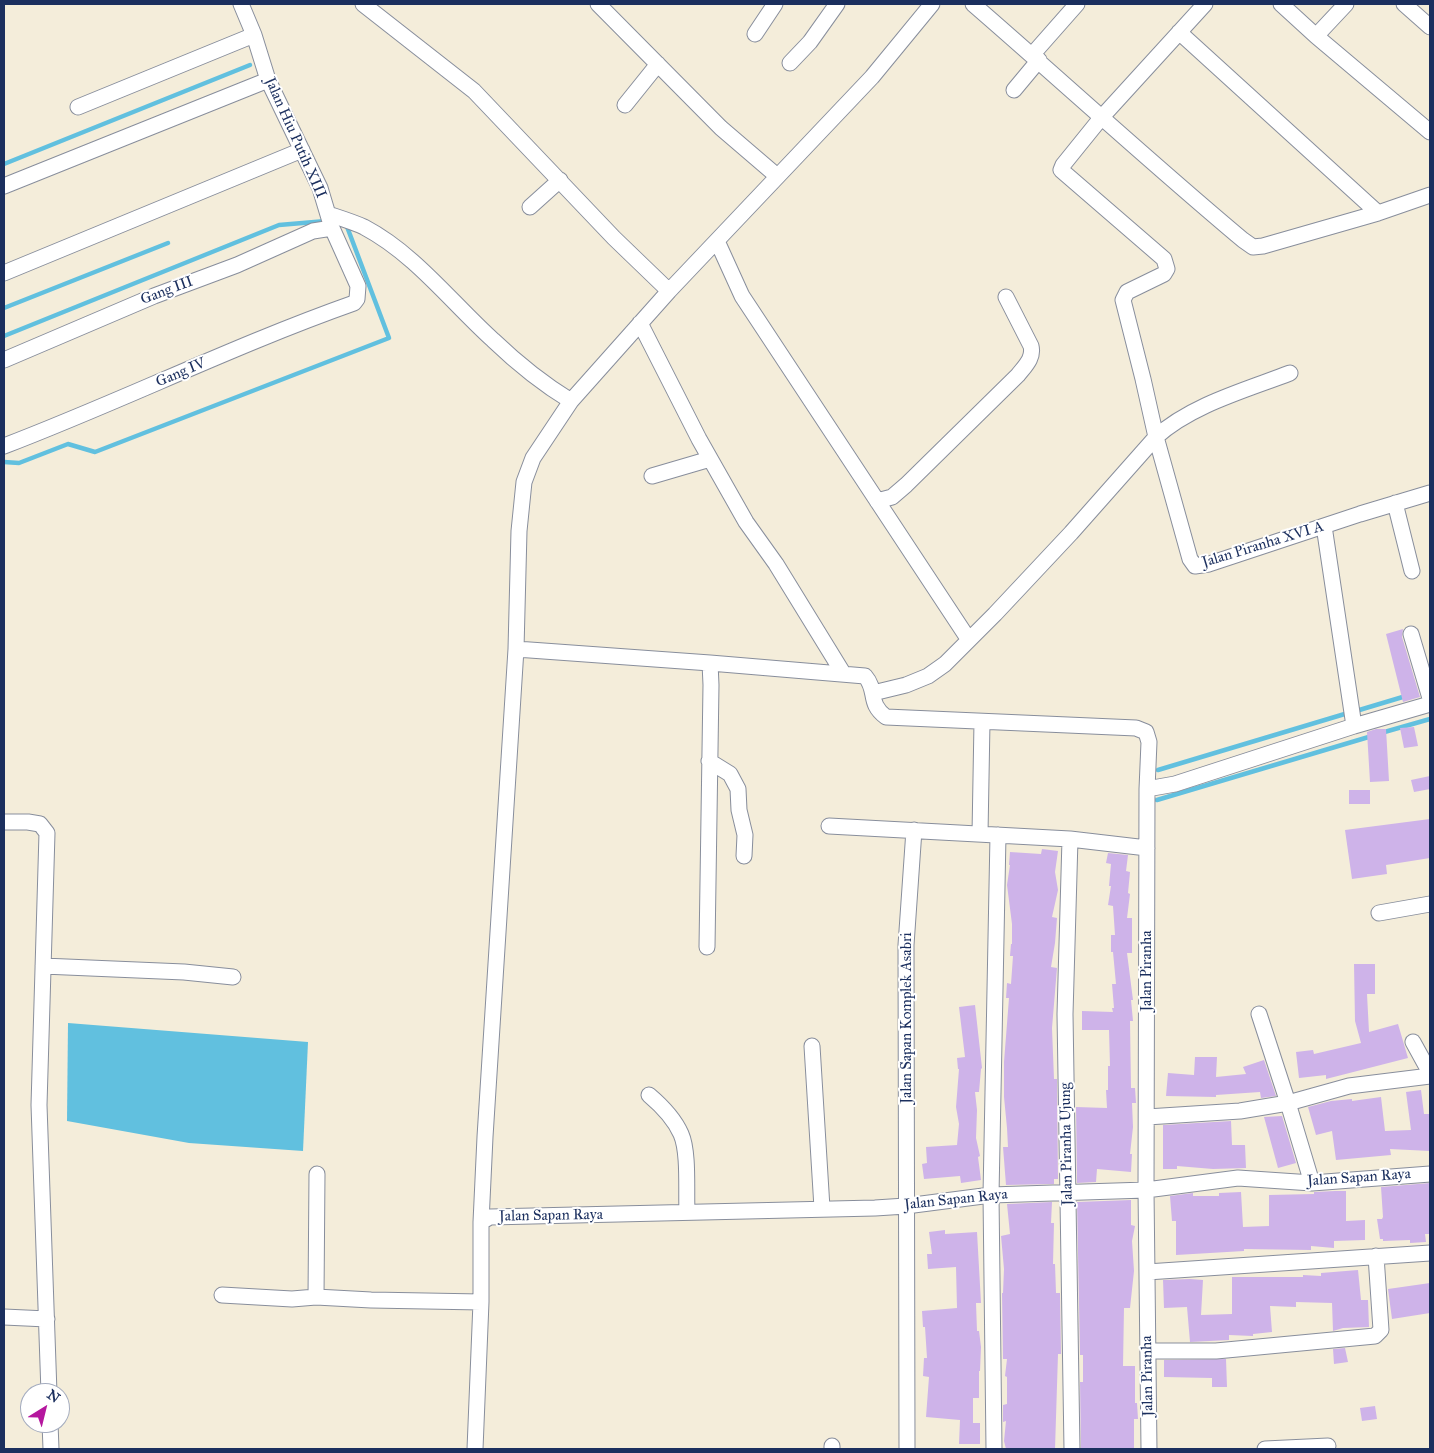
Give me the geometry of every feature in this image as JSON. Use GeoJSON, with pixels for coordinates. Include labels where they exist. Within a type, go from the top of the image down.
{"type":"FeatureCollection","features":[{"type":"Feature","properties":{"kind":"street","name":"Jalan Hiu Putih XIII"},"geometry":{"type":"LineString","coordinates":[[241,4],[254,35],[268,80],[320,188],[330,221],[358,286],[357,299]]}},
{"type":"Feature","properties":{"kind":"street"},"geometry":{"type":"LineString","coordinates":[[362,4],[474,91],[614,238],[669,291]]}},
{"type":"Feature","properties":{"kind":"street"},"geometry":{"type":"LineString","coordinates":[[598,4],[721,128],[777,176]]}},
{"type":"Feature","properties":{"kind":"street"},"geometry":{"type":"LineString","coordinates":[[755,34],[775,4]]}},
{"type":"Feature","properties":{"kind":"street"},"geometry":{"type":"LineString","coordinates":[[790,63],[810,42],[837,4]]}},
{"type":"Feature","properties":{"kind":"street"},"geometry":{"type":"LineString","coordinates":[[475,1449],[482,1302],[485,1137],[516,650],[519,531],[524,482],[533,458],[571,401],[669,291],[872,77],[932,4]]}},
{"type":"Feature","properties":{"kind":"street"},"geometry":{"type":"LineString","coordinates":[[973,4],[1166,176],[1243,240],[1253,246],[1263,246],[1378,213],[1430,195]]}},
{"type":"Feature","properties":{"kind":"street"},"geometry":{"type":"LineString","coordinates":[[1014,90],[1035,58],[1077,4]]}},
{"type":"Feature","properties":{"kind":"street"},"geometry":{"type":"LineString","coordinates":[[1156,438],[1123,300],[1127,292],[1164,274],[1167,270],[1166,264],[1164,259],[1061,170],[1101,118],[1204,4]]}},
{"type":"Feature","properties":{"kind":"street"},"geometry":{"type":"LineString","coordinates":[[1281,4],[1430,132]]}},
{"type":"Feature","properties":{"kind":"street"},"geometry":{"type":"LineString","coordinates":[[1316,36],[1346,4]]}},
{"type":"Feature","properties":{"kind":"street"},"geometry":{"type":"LineString","coordinates":[[1404,4],[1430,27]]}},
{"type":"Feature","properties":{"kind":"street"},"geometry":{"type":"LineString","coordinates":[[1179,32],[1378,213]]}},
{"type":"Feature","properties":{"kind":"street"},"geometry":{"type":"LineString","coordinates":[[78,107],[254,35]]}},
{"type":"Feature","properties":{"kind":"street"},"geometry":{"type":"LineString","coordinates":[[625,105],[658,64]]}},
{"type":"Feature","properties":{"kind":"street"},"geometry":{"type":"LineString","coordinates":[[4,186],[268,80]]}},
{"type":"Feature","properties":{"kind":"street"},"geometry":{"type":"LineString","coordinates":[[4,273],[302,150]]}},
{"type":"Feature","properties":{"kind":"street"},"geometry":{"type":"LineString","coordinates":[[530,208],[560,180]]}},
{"type":"Feature","properties":{"kind":"street"},"geometry":{"type":"LineString","coordinates":[[330,221],[362,227],[397,250],[435,282],[492,340],[552,389],[571,401]]}},
{"type":"Feature","properties":{"kind":"street","name":"Gang III"},"geometry":{"type":"LineString","coordinates":[[4,360],[154,296],[238,265],[313,231],[330,221]]}},
{"type":"Feature","properties":{"kind":"street"},"geometry":{"type":"LineString","coordinates":[[717,241],[742,296],[969,640]]}},
{"type":"Feature","properties":{"kind":"street"},"geometry":{"type":"LineString","coordinates":[[877,501],[892,497],[906,485],[1018,375],[1030,359],[1031,346],[1006,297]]}},
{"type":"Feature","properties":{"kind":"street","name":"Gang IV"},"geometry":{"type":"LineString","coordinates":[[4,446],[72,420],[279,331],[354,302],[357,299]]}},
{"type":"Feature","properties":{"kind":"street"},"geometry":{"type":"LineString","coordinates":[[640,323],[710,459],[746,522],[776,564],[843,673]]}},
{"type":"Feature","properties":{"kind":"street"},"geometry":{"type":"LineString","coordinates":[[873,693],[906,685],[928,676],[944,664],[969,640],[1170,425],[1191,413],[1232,395],[1290,374]]}},
{"type":"Feature","properties":{"kind":"street","name":"Jalan Piranha XVI A"},"geometry":{"type":"LineString","coordinates":[[1156,438],[1190,559],[1196,566],[1209,564],[1430,493]]}},
{"type":"Feature","properties":{"kind":"street"},"geometry":{"type":"LineString","coordinates":[[652,476],[710,459]]}},
{"type":"Feature","properties":{"kind":"street"},"geometry":{"type":"LineString","coordinates":[[1394,504],[1412,572]]}},
{"type":"Feature","properties":{"kind":"street"},"geometry":{"type":"LineString","coordinates":[[1324,526],[1354,726]]}},
{"type":"Feature","properties":{"kind":"street"},"geometry":{"type":"LineString","coordinates":[[1411,634],[1430,698]]}},
{"type":"Feature","properties":{"kind":"street"},"geometry":{"type":"LineString","coordinates":[[516,650],[865,676],[871,683],[877,710],[886,717],[982,722],[980,834]]}},
{"type":"Feature","properties":{"kind":"street"},"geometry":{"type":"LineString","coordinates":[[707,947],[710,663]]}},
{"type":"Feature","properties":{"kind":"street"},"geometry":{"type":"LineString","coordinates":[[1147,789],[1175,784],[1354,726],[1430,704]]}},
{"type":"Feature","properties":{"kind":"street","name":"Jalan Piranha"},"geometry":{"type":"LineString","coordinates":[[982,722],[1136,728],[1146,732],[1149,742],[1147,789],[1146,1190],[1149,1449]]}},
{"type":"Feature","properties":{"kind":"street"},"geometry":{"type":"LineString","coordinates":[[709,761],[730,774],[738,788],[739,810],[745,835],[744,856]]}},
{"type":"Feature","properties":{"kind":"street"},"geometry":{"type":"LineString","coordinates":[[4,822],[40,824],[46,833],[39,1105],[50,1383]]}},
{"type":"Feature","properties":{"kind":"street"},"geometry":{"type":"LineString","coordinates":[[829,826],[1070,839],[1147,848]]}},
{"type":"Feature","properties":{"kind":"street","name":"Jalan Sapan Komplek Asabri"},"geometry":{"type":"LineString","coordinates":[[907,1449],[906,945],[914,830]]}},
{"type":"Feature","properties":{"kind":"street"},"geometry":{"type":"LineString","coordinates":[[994,1449],[991,1195],[998,835]]}},
{"type":"Feature","properties":{"kind":"street","name":"Jalan Piranha Ujung"},"geometry":{"type":"LineString","coordinates":[[1070,839],[1065,1014],[1072,1449]]}},
{"type":"Feature","properties":{"kind":"street"},"geometry":{"type":"LineString","coordinates":[[1379,913],[1430,904]]}},
{"type":"Feature","properties":{"kind":"street"},"geometry":{"type":"LineString","coordinates":[[43,966],[184,972],[233,977]]}},
{"type":"Feature","properties":{"kind":"street"},"geometry":{"type":"LineString","coordinates":[[1259,1014],[1312,1183]]}},
{"type":"Feature","properties":{"kind":"street"},"geometry":{"type":"LineString","coordinates":[[1147,1116],[1240,1111],[1288,1103],[1349,1086],[1430,1075],[1414,1042]]}},
{"type":"Feature","properties":{"kind":"street"},"geometry":{"type":"LineString","coordinates":[[812,1046],[822,1208]]}},
{"type":"Feature","properties":{"kind":"street"},"geometry":{"type":"LineString","coordinates":[[649,1095],[661,1105],[676,1124],[682,1136],[686,1163],[687,1211]]}},
{"type":"Feature","properties":{"kind":"street"},"geometry":{"type":"LineString","coordinates":[[316,1297],[317,1174]]}},
{"type":"Feature","properties":{"kind":"street","name":"Jalan Sapan Raya"},"geometry":{"type":"LineString","coordinates":[[482,1222],[490,1217],[906,1206],[991,1195],[1146,1190],[1238,1178],[1312,1183],[1430,1174]]}},
{"type":"Feature","properties":{"kind":"street"},"geometry":{"type":"LineString","coordinates":[[1147,1272],[1430,1253]]}},
{"type":"Feature","properties":{"kind":"street"},"geometry":{"type":"LineString","coordinates":[[1148,1350],[1216,1351],[1375,1336],[1381,1330],[1376,1256]]}},
{"type":"Feature","properties":{"kind":"street"},"geometry":{"type":"LineString","coordinates":[[222,1295],[292,1299],[316,1297],[482,1302]]}},
{"type":"Feature","properties":{"kind":"street"},"geometry":{"type":"LineString","coordinates":[[4,1317],[47,1319]]}},
{"type":"Feature","properties":{"kind":"street"},"geometry":{"type":"LineString","coordinates":[[50,1433],[51,1449]]}},
{"type":"Feature","properties":{"kind":"street"},"geometry":{"type":"LineString","coordinates":[[1264,1449],[1328,1446]]}},
{"type":"Feature","properties":{"kind":"water"},"geometry":{"type":"Polygon","coordinates":[[[68,1023],[308,1042],[303,1151],[189,1143],[67,1121],[68,1023]]]}},
{"type":"Feature","properties":{"kind":"building"},"geometry":{"type":"Polygon","coordinates":[[[1403,629],[1402,637],[1420,697],[1403,702],[1386,634],[1403,629]]]}},
{"type":"Feature","properties":{"kind":"building"},"geometry":{"type":"Polygon","coordinates":[[[1414,727],[1418,746],[1404,748],[1400,728],[1414,727]]]}},
{"type":"Feature","properties":{"kind":"building"},"geometry":{"type":"Polygon","coordinates":[[[1376,729],[1386,729],[1389,781],[1370,782],[1367,732],[1376,729]]]}},
{"type":"Feature","properties":{"kind":"building"},"geometry":{"type":"Polygon","coordinates":[[[1430,776],[1430,789],[1414,792],[1411,780],[1430,776]]]}},
{"type":"Feature","properties":{"kind":"building"},"geometry":{"type":"Polygon","coordinates":[[[1349,790],[1370,790],[1370,804],[1349,804],[1349,790]]]}},
{"type":"Feature","properties":{"kind":"building"},"geometry":{"type":"Polygon","coordinates":[[[1430,819],[1430,858],[1386,865],[1387,874],[1352,879],[1345,830],[1430,819]]]}},
{"type":"Feature","properties":{"kind":"building"},"geometry":{"type":"Polygon","coordinates":[[[1042,849],[1058,851],[1055,872],[1058,890],[1052,917],[1057,918],[1051,967],[1057,968],[1052,1028],[1054,1079],[1057,1079],[1058,1179],[1054,1179],[1054,1184],[1006,1185],[1003,1147],[1008,1147],[1004,1097],[1004,1062],[1009,998],[1006,998],[1007,983],[1011,984],[1013,956],[1010,956],[1012,924],[1007,885],[1010,852],[1041,854],[1042,849]]]}},
{"type":"Feature","properties":{"kind":"building"},"geometry":{"type":"Polygon","coordinates":[[[1108,853],[1128,855],[1126,871],[1130,872],[1127,918],[1132,918],[1132,953],[1127,953],[1133,1000],[1131,1000],[1133,1021],[1130,1021],[1131,1088],[1135,1088],[1136,1103],[1132,1103],[1131,1172],[1097,1169],[1096,1182],[1077,1183],[1076,1107],[1107,1108],[1106,1090],[1108,1090],[1108,1066],[1110,1066],[1109,1030],[1082,1030],[1082,1011],[1113,1012],[1112,1008],[1114,1008],[1112,984],[1116,984],[1113,952],[1111,952],[1111,935],[1115,935],[1113,906],[1108,905],[1111,886],[1109,886],[1111,864],[1106,863],[1108,853]]]}},
{"type":"Feature","properties":{"kind":"building"},"geometry":{"type":"Polygon","coordinates":[[[1354,964],[1375,964],[1375,994],[1367,994],[1369,1032],[1398,1024],[1408,1058],[1326,1079],[1326,1075],[1299,1078],[1296,1052],[1313,1050],[1314,1054],[1361,1043],[1355,1021],[1354,964]]]}},
{"type":"Feature","properties":{"kind":"building"},"geometry":{"type":"Polygon","coordinates":[[[975,1005],[982,1068],[979,1092],[975,1092],[977,1110],[976,1138],[980,1156],[978,1157],[981,1180],[961,1183],[960,1176],[924,1179],[922,1164],[927,1163],[926,1147],[957,1145],[959,1124],[956,1107],[959,1069],[957,1058],[965,1057],[959,1007],[975,1005]]]}},
{"type":"Feature","properties":{"kind":"building"},"geometry":{"type":"Polygon","coordinates":[[[1195,1057],[1217,1057],[1216,1077],[1246,1074],[1243,1067],[1264,1060],[1276,1096],[1261,1098],[1260,1092],[1216,1095],[1216,1097],[1166,1096],[1168,1073],[1194,1075],[1195,1057]]]}},
{"type":"Feature","properties":{"kind":"building"},"geometry":{"type":"Polygon","coordinates":[[[1421,1090],[1424,1114],[1430,1114],[1430,1151],[1390,1149],[1391,1155],[1336,1160],[1332,1131],[1316,1135],[1308,1107],[1331,1101],[1352,1099],[1352,1101],[1381,1097],[1385,1131],[1411,1130],[1406,1092],[1421,1090]]]}},
{"type":"Feature","properties":{"kind":"building"},"geometry":{"type":"Polygon","coordinates":[[[1282,1116],[1296,1163],[1278,1168],[1264,1117],[1282,1116]]]}},
{"type":"Feature","properties":{"kind":"building"},"geometry":{"type":"Polygon","coordinates":[[[1231,1121],[1232,1145],[1245,1145],[1246,1168],[1213,1169],[1177,1166],[1177,1169],[1163,1169],[1163,1125],[1231,1121]]]}},
{"type":"Feature","properties":{"kind":"building"},"geometry":{"type":"Polygon","coordinates":[[[1430,1183],[1430,1234],[1425,1234],[1426,1242],[1410,1243],[1410,1240],[1383,1241],[1383,1239],[1380,1239],[1377,1219],[1382,1219],[1383,1217],[1381,1187],[1430,1183]]]}},
{"type":"Feature","properties":{"kind":"building"},"geometry":{"type":"Polygon","coordinates":[[[1346,1191],[1346,1221],[1365,1220],[1365,1240],[1334,1241],[1334,1248],[1311,1246],[1311,1250],[1244,1249],[1244,1251],[1176,1255],[1176,1221],[1172,1221],[1170,1196],[1193,1193],[1193,1196],[1219,1196],[1219,1193],[1241,1192],[1243,1227],[1269,1226],[1269,1195],[1346,1191]]]}},
{"type":"Feature","properties":{"kind":"building"},"geometry":{"type":"Polygon","coordinates":[[[1131,1200],[1131,1225],[1135,1226],[1132,1241],[1134,1271],[1130,1308],[1124,1308],[1123,1366],[1135,1366],[1135,1403],[1137,1403],[1138,1419],[1134,1419],[1134,1449],[1081,1449],[1080,1382],[1083,1382],[1083,1355],[1080,1355],[1077,1202],[1131,1200]]]}},
{"type":"Feature","properties":{"kind":"building"},"geometry":{"type":"Polygon","coordinates":[[[1052,1202],[1051,1223],[1054,1223],[1053,1264],[1055,1264],[1056,1293],[1060,1293],[1061,1354],[1058,1354],[1055,1449],[1006,1449],[1004,1441],[1006,1421],[1003,1422],[1003,1405],[1007,1404],[1007,1377],[1005,1376],[1007,1359],[1003,1359],[1002,1293],[1004,1269],[1001,1236],[1010,1234],[1007,1204],[1052,1202]]]}},
{"type":"Feature","properties":{"kind":"building"},"geometry":{"type":"Polygon","coordinates":[[[945,1230],[945,1234],[977,1232],[981,1303],[976,1303],[977,1331],[979,1331],[981,1347],[979,1398],[973,1398],[973,1423],[980,1423],[980,1444],[959,1444],[960,1420],[926,1417],[929,1377],[923,1376],[924,1358],[927,1358],[922,1311],[957,1308],[956,1267],[928,1269],[927,1254],[932,1254],[929,1232],[945,1230]]]}},
{"type":"Feature","properties":{"kind":"building"},"geometry":{"type":"Polygon","coordinates":[[[1358,1270],[1361,1300],[1368,1300],[1369,1327],[1343,1328],[1333,1331],[1332,1303],[1296,1302],[1296,1307],[1270,1306],[1272,1332],[1253,1334],[1253,1336],[1229,1335],[1229,1340],[1190,1342],[1187,1307],[1164,1308],[1163,1280],[1203,1280],[1201,1315],[1232,1314],[1232,1277],[1321,1276],[1321,1273],[1358,1270]]]}},
{"type":"Feature","properties":{"kind":"building"},"geometry":{"type":"Polygon","coordinates":[[[1430,1283],[1430,1313],[1392,1319],[1388,1289],[1430,1283]]]}},
{"type":"Feature","properties":{"kind":"building"},"geometry":{"type":"Polygon","coordinates":[[[1345,1348],[1348,1362],[1334,1364],[1333,1349],[1345,1348]]]}},
{"type":"Feature","properties":{"kind":"building"},"geometry":{"type":"Polygon","coordinates":[[[1226,1359],[1227,1387],[1212,1387],[1212,1378],[1164,1377],[1164,1360],[1226,1359]]]}},
{"type":"Feature","properties":{"kind":"building"},"geometry":{"type":"Polygon","coordinates":[[[1375,1406],[1377,1419],[1362,1421],[1360,1408],[1375,1406]]]}},
{"type":"Feature","properties":{"kind":"waterway"},"geometry":{"type":"LineString","coordinates":[[4,164],[250,65]]}},
{"type":"Feature","properties":{"kind":"waterway"},"geometry":{"type":"LineString","coordinates":[[4,336],[279,225],[326,221]]}},
{"type":"Feature","properties":{"kind":"waterway"},"geometry":{"type":"LineString","coordinates":[[4,462],[19,463],[68,444],[95,452],[389,338],[346,224]]}},
{"type":"Feature","properties":{"kind":"waterway"},"geometry":{"type":"LineString","coordinates":[[4,308],[168,243]]}},
{"type":"Feature","properties":{"kind":"waterway"},"geometry":{"type":"LineString","coordinates":[[1356,711],[1406,696]]}},
{"type":"Feature","properties":{"kind":"waterway"},"geometry":{"type":"LineString","coordinates":[[1158,770],[1348,713]]}},
{"type":"Feature","properties":{"kind":"waterway"},"geometry":{"type":"LineString","coordinates":[[1381,733],[1430,719]]}},
{"type":"Feature","properties":{"kind":"waterway"},"geometry":{"type":"LineString","coordinates":[[1157,800],[1372,736]]}}]}
